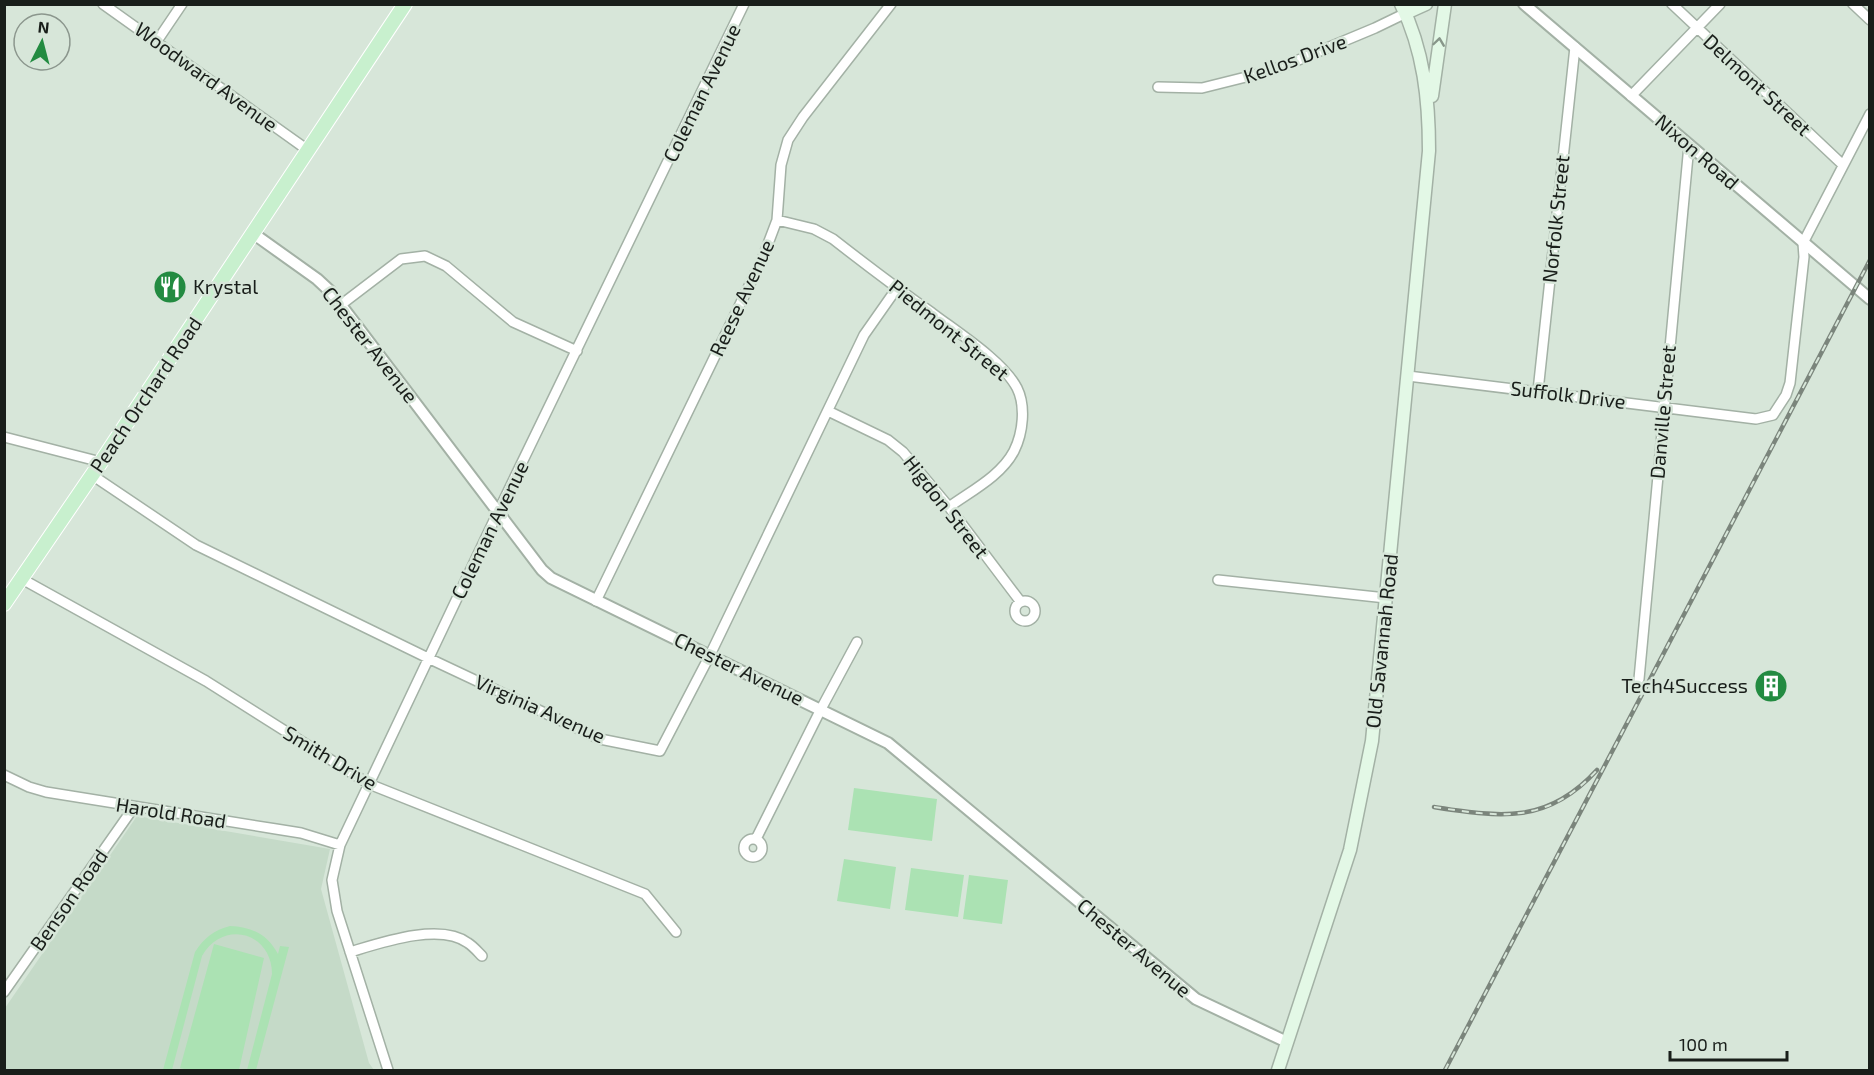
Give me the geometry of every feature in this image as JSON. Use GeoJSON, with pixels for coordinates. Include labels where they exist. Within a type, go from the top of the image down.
{"type":"FeatureCollection","features":[{"type":"Feature","properties":{"kind":"main road","name":"Peach Orchard Road"},"geometry":{"type":"LineString","coordinates":[[4,604],[254,234],[405,4]]}},
{"type":"Feature","properties":{"kind":"main road","name":"Kellos Drive"},"geometry":{"type":"LineString","coordinates":[[1404,9],[1426,4]]}},
{"type":"Feature","properties":{"kind":"main road"},"geometry":{"type":"LineString","coordinates":[[1429,121],[1445,4]]}},
{"type":"Feature","properties":{"kind":"main road"},"geometry":{"type":"LineString","coordinates":[[1404,9],[1421,59],[1428,98],[1429,121]]}},
{"type":"Feature","properties":{"kind":"main road","name":"Old Savannah Road"},"geometry":{"type":"LineString","coordinates":[[1278,1071],[1350,850],[1372,741],[1425,199],[1429,121]]}},
{"type":"Feature","properties":{"kind":"street","name":"Woodward Avenue"},"geometry":{"type":"LineString","coordinates":[[103,4],[309,151]]}},
{"type":"Feature","properties":{"kind":"street"},"geometry":{"type":"LineString","coordinates":[[157,41],[182,4]]}},
{"type":"Feature","properties":{"kind":"street","name":"Coleman Avenue"},"geometry":{"type":"LineString","coordinates":[[388,1071],[332,889],[333,872],[340,845],[744,4]]}},
{"type":"Feature","properties":{"kind":"street","name":"Reese Avenue"},"geometry":{"type":"LineString","coordinates":[[596,601],[763,257],[777,220],[781,165],[788,140],[803,117],[891,4]]}},
{"type":"Feature","properties":{"kind":"street","name":"Nixon Road"},"geometry":{"type":"LineString","coordinates":[[1524,4],[1869,299]]}},
{"type":"Feature","properties":{"kind":"street","name":"Delmont Street"},"geometry":{"type":"LineString","coordinates":[[1671,4],[1843,165]]}},
{"type":"Feature","properties":{"kind":"street"},"geometry":{"type":"LineString","coordinates":[[1631,96],[1720,4]]}},
{"type":"Feature","properties":{"kind":"street"},"geometry":{"type":"LineString","coordinates":[[1853,4],[1869,20]]}},
{"type":"Feature","properties":{"kind":"street","name":"Kellos Drive"},"geometry":{"type":"LineString","coordinates":[[1158,87],[1202,88],[1284,66],[1375,28],[1404,9]]}},
{"type":"Feature","properties":{"kind":"street","name":"Norfolk Street"},"geometry":{"type":"LineString","coordinates":[[1538,391],[1575,47]]}},
{"type":"Feature","properties":{"kind":"street"},"geometry":{"type":"LineString","coordinates":[[1803,243],[1869,114]]}},
{"type":"Feature","properties":{"kind":"street","name":"Danville Street"},"geometry":{"type":"LineString","coordinates":[[1639,679],[1689,145]]}},
{"type":"Feature","properties":{"kind":"street","name":"Piedmont Street"},"geometry":{"type":"LineString","coordinates":[[777,220],[825,234],[1001,367],[1019,391],[1022,426],[1014,452],[998,472],[949,507]]}},
{"type":"Feature","properties":{"kind":"street","name":"Chester Avenue"},"geometry":{"type":"LineString","coordinates":[[254,234],[317,279],[342,304],[542,570],[558,582],[888,743],[1196,999],[1287,1042]]}},
{"type":"Feature","properties":{"kind":"street","name":"Suffolk Drive"},"geometry":{"type":"LineString","coordinates":[[1408,376],[1763,419],[1776,412],[1790,383],[1803,268],[1803,243]]}},
{"type":"Feature","properties":{"kind":"street"},"geometry":{"type":"LineString","coordinates":[[342,304],[401,259],[424,256],[446,266],[513,322],[578,351]]}},
{"type":"Feature","properties":{"kind":"street","name":"Virginia Avenue"},"geometry":{"type":"LineString","coordinates":[[92,475],[196,545],[428,658],[600,738],[660,751],[710,655],[864,335],[897,288]]}},
{"type":"Feature","properties":{"kind":"street","name":"Higdon Street"},"geometry":{"type":"LineString","coordinates":[[828,411],[897,446],[949,507],[1020,602]]}},
{"type":"Feature","properties":{"kind":"street"},"geometry":{"type":"LineString","coordinates":[[4,437],[101,462]]}},
{"type":"Feature","properties":{"kind":"street","name":"Smith Drive"},"geometry":{"type":"LineString","coordinates":[[22,579],[206,681],[369,784],[645,894],[676,932]]}},
{"type":"Feature","properties":{"kind":"street"},"geometry":{"type":"LineString","coordinates":[[1218,580],[1386,598]]}},
{"type":"Feature","properties":{"kind":"street"},"geometry":{"type":"LineString","coordinates":[[756,839],[857,642]]}},
{"type":"Feature","properties":{"kind":"street","name":"Harold Road"},"geometry":{"type":"LineString","coordinates":[[4,775],[46,792],[301,833],[340,845]]}},
{"type":"Feature","properties":{"kind":"street","name":"Benson Road"},"geometry":{"type":"LineString","coordinates":[[4,992],[134,807]]}},
{"type":"Feature","properties":{"kind":"street"},"geometry":{"type":"LineString","coordinates":[[350,952],[408,936],[428,934],[454,937],[467,942],[482,956]]}},
{"type":"Feature","properties":{"kind":"shaded area"},"geometry":{"type":"Polygon","coordinates":[[[137,816],[330,849],[321,889],[369,1063],[374,1070],[5,1070],[5,1008],[137,816]]]}},
{"type":"Feature","properties":{"kind":"green space"},"geometry":{"type":"Polygon","coordinates":[[[854,788],[937,799],[932,841],[848,830],[854,788]]]}},
{"type":"Feature","properties":{"kind":"green space"},"geometry":{"type":"Polygon","coordinates":[[[844,859],[896,867],[890,909],[837,901],[844,859]]]}},
{"type":"Feature","properties":{"kind":"green space"},"geometry":{"type":"Polygon","coordinates":[[[911,868],[964,875],[958,917],[905,910],[911,868]]]}},
{"type":"Feature","properties":{"kind":"green space"},"geometry":{"type":"Polygon","coordinates":[[[969,875],[1008,880],[1002,924],[963,919],[969,875]]]}},
{"type":"Feature","properties":{"kind":"green space"},"geometry":{"type":"Polygon","coordinates":[[[230,926],[258,933],[269,941],[278,954],[280,946],[289,947],[256,1070],[247,1070],[272,974],[270,960],[264,948],[255,940],[245,935],[233,934],[222,937],[211,944],[202,956],[172,1070],[163,1070],[195,952],[210,935],[230,926]]]}},
{"type":"Feature","properties":{"kind":"green space"},"geometry":{"type":"Polygon","coordinates":[[[214,944],[264,958],[239,1070],[180,1068],[214,944]]]}},
{"type":"Feature","properties":{"kind":"railway"},"geometry":{"type":"LineString","coordinates":[[1445,1070],[1870,260]]}},
{"type":"Feature","properties":{"kind":"railway"},"geometry":{"type":"LineString","coordinates":[[1434,807],[1501,814],[1541,809],[1578,788],[1597,770]]}},
{"type":"Feature","properties":{"kind":"place","name":"Krystal"},"geometry":{"type":"Point","coordinates":[170,287]}},
{"type":"Feature","properties":{"kind":"place","name":"Tech4Success"},"geometry":{"type":"Point","coordinates":[1771,686]}}]}
